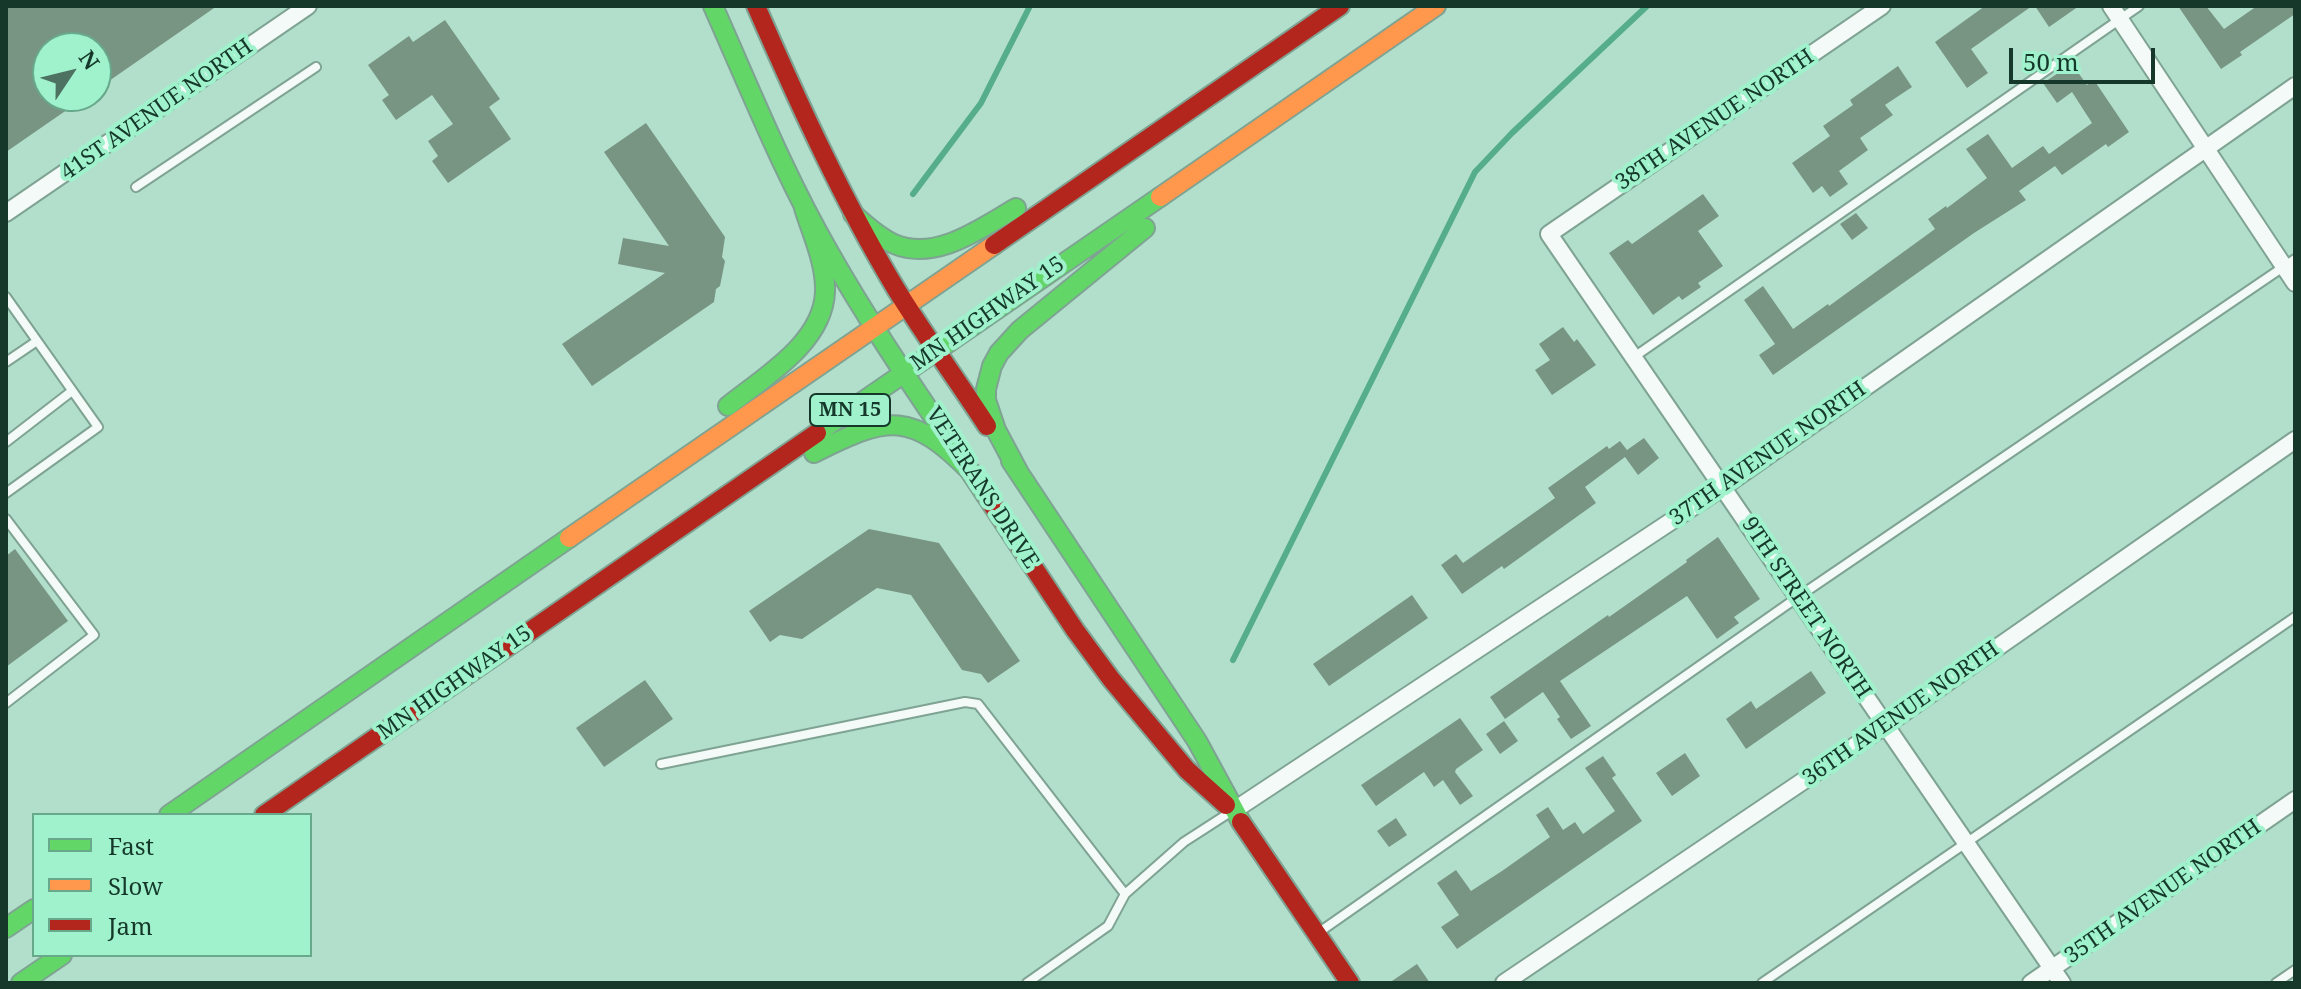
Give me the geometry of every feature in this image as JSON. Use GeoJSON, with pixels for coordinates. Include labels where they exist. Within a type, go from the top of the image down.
{"type":"FeatureCollection","features":[{"type":"Feature","properties":{"kind":"main road","name":"VETERANS DRIVE"},"geometry":{"type":"LineString","coordinates":[[713,6],[749,92],[804,208],[874,326],[1075,630],[1111,679],[1187,770],[1233,811]]}},
{"type":"Feature","properties":{"kind":"main road","name":"VETERANS DRIVE"},"geometry":{"type":"LineString","coordinates":[[756,6],[823,155],[906,305],[1197,741],[1233,811],[1350,983]]}},
{"type":"Feature","properties":{"kind":"main road","name":"MN 15"},"geometry":{"type":"LineString","coordinates":[[172,813],[1340,6]]}},
{"type":"Feature","properties":{"kind":"main road","name":"MN HIGHWAY 15"},"geometry":{"type":"LineString","coordinates":[[267,813],[1436,6]]}},
{"type":"Feature","properties":{"kind":"main road"},"geometry":{"type":"LineString","coordinates":[[853,214],[873,234],[904,248],[925,250],[946,245],[994,221],[1208,97]]}},
{"type":"Feature","properties":{"kind":"main road"},"geometry":{"type":"LineString","coordinates":[[1019,473],[996,430],[986,400],[988,378],[999,353],[1020,330],[1284,110]]}},
{"type":"Feature","properties":{"kind":"main road"},"geometry":{"type":"LineString","coordinates":[[582,529],[789,355],[814,328],[824,305],[824,280],[804,208]]}},
{"type":"Feature","properties":{"kind":"main road"},"geometry":{"type":"LineString","coordinates":[[706,509],[847,436],[884,425],[900,425],[932,436],[972,473]]}},
{"type":"Feature","properties":{"kind":"main road"},"geometry":{"type":"LineString","coordinates":[[6,928],[32,910]]}},
{"type":"Feature","properties":{"kind":"main road"},"geometry":{"type":"LineString","coordinates":[[21,983],[59,957]]}},
{"type":"Feature","properties":{"kind":"street","name":"41ST AVENUE NORTH"},"geometry":{"type":"LineString","coordinates":[[6,213],[308,6]]}},
{"type":"Feature","properties":{"kind":"street","name":"38TH AVENUE NORTH"},"geometry":{"type":"LineString","coordinates":[[1549,234],[1882,6]]}},
{"type":"Feature","properties":{"kind":"street"},"geometry":{"type":"LineString","coordinates":[[2115,13],[2205,147],[2289,263],[2295,283]]}},
{"type":"Feature","properties":{"kind":"street","name":"37TH AVENUE NORTH"},"geometry":{"type":"LineString","coordinates":[[1233,811],[1723,487],[2295,86]]}},
{"type":"Feature","properties":{"kind":"street","name":"9TH STREET NORTH"},"geometry":{"type":"LineString","coordinates":[[1549,234],[2062,983]]}},
{"type":"Feature","properties":{"kind":"street","name":"36TH AVENUE NORTH"},"geometry":{"type":"LineString","coordinates":[[1504,983],[1886,725],[2295,440]]}},
{"type":"Feature","properties":{"kind":"street","name":"35TH AVENUE NORTH"},"geometry":{"type":"LineString","coordinates":[[2031,983],[2295,800]]}},
{"type":"Feature","properties":{"kind":"lane"},"geometry":{"type":"LineString","coordinates":[[1634,357],[2115,13],[2139,6]]}},
{"type":"Feature","properties":{"kind":"lane"},"geometry":{"type":"LineString","coordinates":[[136,187],[316,67]]}},
{"type":"Feature","properties":{"kind":"lane"},"geometry":{"type":"LineString","coordinates":[[1317,934],[1798,597],[2289,263]]}},
{"type":"Feature","properties":{"kind":"lane"},"geometry":{"type":"LineString","coordinates":[[6,297],[98,427],[6,493]]}},
{"type":"Feature","properties":{"kind":"lane"},"geometry":{"type":"LineString","coordinates":[[7,358],[37,341]]}},
{"type":"Feature","properties":{"kind":"lane"},"geometry":{"type":"LineString","coordinates":[[6,442],[72,391]]}},
{"type":"Feature","properties":{"kind":"lane"},"geometry":{"type":"LineString","coordinates":[[6,519],[94,635],[6,703]]}},
{"type":"Feature","properties":{"kind":"lane"},"geometry":{"type":"LineString","coordinates":[[1762,983],[2295,617]]}},
{"type":"Feature","properties":{"kind":"lane"},"geometry":{"type":"LineString","coordinates":[[661,764],[965,702],[978,704],[1125,894]]}},
{"type":"Feature","properties":{"kind":"lane"},"geometry":{"type":"LineString","coordinates":[[1027,983],[1108,926],[1125,894],[1184,842],[1233,811]]}},
{"type":"Feature","properties":{"kind":"lane"},"geometry":{"type":"LineString","coordinates":[[2276,983],[2295,970]]}},
{"type":"Feature","properties":{"kind":"building"},"geometry":{"type":"Polygon","coordinates":[[[6,6],[217,6],[112,79],[112,32],[32,32],[32,112],[64,112],[6,152],[6,6]]]}},
{"type":"Feature","properties":{"kind":"building"},"geometry":{"type":"Polygon","coordinates":[[[1985,6],[2032,6],[1971,49],[1988,73],[1967,88],[1935,42],[1985,6]]]}},
{"type":"Feature","properties":{"kind":"building"},"geometry":{"type":"Polygon","coordinates":[[[2035,6],[2079,6],[2049,27],[2035,6]]]}},
{"type":"Feature","properties":{"kind":"building"},"geometry":{"type":"Polygon","coordinates":[[[2178,6],[2206,6],[2224,29],[2257,6],[2295,6],[2295,14],[2221,69],[2178,6]]]}},
{"type":"Feature","properties":{"kind":"building"},"geometry":{"type":"Polygon","coordinates":[[[445,20],[500,99],[489,107],[511,139],[448,183],[432,161],[438,156],[428,141],[453,124],[432,95],[396,120],[382,100],[389,95],[368,65],[409,36],[413,42],[445,20]]]}},
{"type":"Feature","properties":{"kind":"building"},"geometry":{"type":"Polygon","coordinates":[[[2072,64],[2087,85],[2094,80],[2129,132],[2062,175],[2055,166],[2019,191],[2026,200],[1974,233],[1773,375],[1759,355],[1775,344],[1744,300],[1763,286],[1793,329],[1935,229],[1928,219],[1987,178],[1966,149],[1988,134],[2012,168],[2043,146],[2049,154],[2092,123],[2072,92],[2057,103],[2043,83],[2072,64]]]}},
{"type":"Feature","properties":{"kind":"building"},"geometry":{"type":"Polygon","coordinates":[[[1898,66],[1912,87],[1885,105],[1893,115],[1860,138],[1868,150],[1839,171],[1848,184],[1830,197],[1822,186],[1813,193],[1792,163],[1830,136],[1823,126],[1853,105],[1850,100],[1898,66]]]}},
{"type":"Feature","properties":{"kind":"building"},"geometry":{"type":"Polygon","coordinates":[[[646,123],[725,237],[722,257],[725,261],[720,286],[716,289],[714,302],[592,386],[562,344],[665,273],[618,264],[623,238],[669,246],[604,152],[646,123]]]}},
{"type":"Feature","properties":{"kind":"building"},"geometry":{"type":"Polygon","coordinates":[[[1703,194],[1719,216],[1698,231],[1723,266],[1698,283],[1701,287],[1682,300],[1679,296],[1653,315],[1609,253],[1628,240],[1632,244],[1703,194]]]}},
{"type":"Feature","properties":{"kind":"building"},"geometry":{"type":"Polygon","coordinates":[[[1856,213],[1868,228],[1852,240],[1840,224],[1856,213]]]}},
{"type":"Feature","properties":{"kind":"building"},"geometry":{"type":"Polygon","coordinates":[[[1563,327],[1574,342],[1577,339],[1596,365],[1552,395],[1535,370],[1550,360],[1539,344],[1563,327]]]}},
{"type":"Feature","properties":{"kind":"building"},"geometry":{"type":"Polygon","coordinates":[[[1644,438],[1659,458],[1638,475],[1625,457],[1585,487],[1596,503],[1504,569],[1502,566],[1462,594],[1441,565],[1456,554],[1463,563],[1555,498],[1548,488],[1607,446],[1609,449],[1620,441],[1627,450],[1644,438]]]}},
{"type":"Feature","properties":{"kind":"building"},"geometry":{"type":"Polygon","coordinates":[[[869,529],[939,543],[1020,661],[988,683],[981,674],[962,670],[911,595],[877,588],[802,639],[780,635],[770,642],[749,611],[869,529]]]}},
{"type":"Feature","properties":{"kind":"building"},"geometry":{"type":"Polygon","coordinates":[[[1718,537],[1760,599],[1734,617],[1739,623],[1717,639],[1687,596],[1560,681],[1591,726],[1571,739],[1543,692],[1505,719],[1490,697],[1609,617],[1718,537]]]}},
{"type":"Feature","properties":{"kind":"building"},"geometry":{"type":"Polygon","coordinates":[[[15,549],[68,621],[6,667],[6,556],[15,549]]]}},
{"type":"Feature","properties":{"kind":"building"},"geometry":{"type":"Polygon","coordinates":[[[1412,595],[1428,618],[1329,686],[1313,664],[1412,595]]]}},
{"type":"Feature","properties":{"kind":"building"},"geometry":{"type":"Polygon","coordinates":[[[1811,671],[1826,693],[1746,749],[1726,719],[1751,701],[1756,709],[1811,671]]]}},
{"type":"Feature","properties":{"kind":"building"},"geometry":{"type":"Polygon","coordinates":[[[645,680],[673,719],[604,767],[576,728],[645,680]]]}},
{"type":"Feature","properties":{"kind":"building"},"geometry":{"type":"Polygon","coordinates":[[[1460,718],[1483,750],[1455,772],[1473,796],[1460,805],[1443,780],[1434,787],[1424,772],[1376,806],[1361,785],[1460,718]]]}},
{"type":"Feature","properties":{"kind":"building"},"geometry":{"type":"Polygon","coordinates":[[[1504,721],[1518,741],[1500,754],[1486,734],[1504,721]]]}},
{"type":"Feature","properties":{"kind":"building"},"geometry":{"type":"Polygon","coordinates":[[[1685,753],[1700,776],[1672,796],[1656,773],[1685,753]]]}},
{"type":"Feature","properties":{"kind":"building"},"geometry":{"type":"Polygon","coordinates":[[[1603,756],[1616,775],[1612,778],[1642,821],[1457,949],[1441,927],[1459,915],[1437,883],[1456,870],[1471,891],[1502,871],[1550,837],[1536,815],[1548,807],[1563,830],[1575,822],[1583,834],[1615,811],[1585,768],[1603,756]]]}},
{"type":"Feature","properties":{"kind":"building"},"geometry":{"type":"Polygon","coordinates":[[[1396,818],[1407,835],[1389,847],[1377,831],[1396,818]]]}},
{"type":"Feature","properties":{"kind":"building"},"geometry":{"type":"Polygon","coordinates":[[[1417,964],[1430,983],[1389,983],[1417,964]]]}},
{"type":"Feature","properties":{"kind":"waterway"},"geometry":{"type":"LineString","coordinates":[[913,194],[981,103],[1030,6]]}},
{"type":"Feature","properties":{"kind":"waterway"},"geometry":{"type":"LineString","coordinates":[[1233,660],[1475,172],[1647,6]]}},
{"type":"Feature","properties":{"kind":"traffic: fast"},"geometry":{"type":"LineString","coordinates":[[713,6],[768,132],[813,224],[867,315],[985,494]]}},
{"type":"Feature","properties":{"kind":"traffic: fast"},"geometry":{"type":"LineString","coordinates":[[817,433],[1160,197]]}},
{"type":"Feature","properties":{"kind":"traffic: fast"},"geometry":{"type":"LineString","coordinates":[[728,406],[774,371],[803,343],[822,310],[825,292],[823,270],[804,208]]}},
{"type":"Feature","properties":{"kind":"traffic: fast"},"geometry":{"type":"LineString","coordinates":[[853,214],[894,244],[926,249],[958,240],[1016,208]]}},
{"type":"Feature","properties":{"kind":"traffic: fast"},"geometry":{"type":"LineString","coordinates":[[1019,473],[996,430],[986,400],[992,366],[999,353],[1020,330],[1145,228]]}},
{"type":"Feature","properties":{"kind":"traffic: fast"},"geometry":{"type":"LineString","coordinates":[[814,453],[862,431],[898,426],[915,429],[932,438],[972,473]]}},
{"type":"Feature","properties":{"kind":"traffic: fast"},"geometry":{"type":"LineString","coordinates":[[1011,461],[1197,741],[1241,822]]}},
{"type":"Feature","properties":{"kind":"traffic: fast"},"geometry":{"type":"LineString","coordinates":[[172,813],[569,538]]}},
{"type":"Feature","properties":{"kind":"traffic: fast"},"geometry":{"type":"LineString","coordinates":[[6,928],[32,910]]}},
{"type":"Feature","properties":{"kind":"traffic: fast"},"geometry":{"type":"LineString","coordinates":[[21,983],[59,957]]}},
{"type":"Feature","properties":{"kind":"traffic: slow"},"geometry":{"type":"LineString","coordinates":[[1160,197],[1436,6]]}},
{"type":"Feature","properties":{"kind":"traffic: slow"},"geometry":{"type":"LineString","coordinates":[[569,538],[994,245]]}},
{"type":"Feature","properties":{"kind":"traffic: jam"},"geometry":{"type":"LineString","coordinates":[[756,6],[822,150],[876,255],[987,426]]}},
{"type":"Feature","properties":{"kind":"traffic: jam"},"geometry":{"type":"LineString","coordinates":[[994,245],[1340,6]]}},
{"type":"Feature","properties":{"kind":"traffic: jam"},"geometry":{"type":"LineString","coordinates":[[267,813],[817,433]]}},
{"type":"Feature","properties":{"kind":"traffic: jam"},"geometry":{"type":"LineString","coordinates":[[985,494],[1111,679],[1187,770],[1226,805]]}},
{"type":"Feature","properties":{"kind":"traffic: jam"},"geometry":{"type":"LineString","coordinates":[[1241,822],[1350,983]]}}]}
